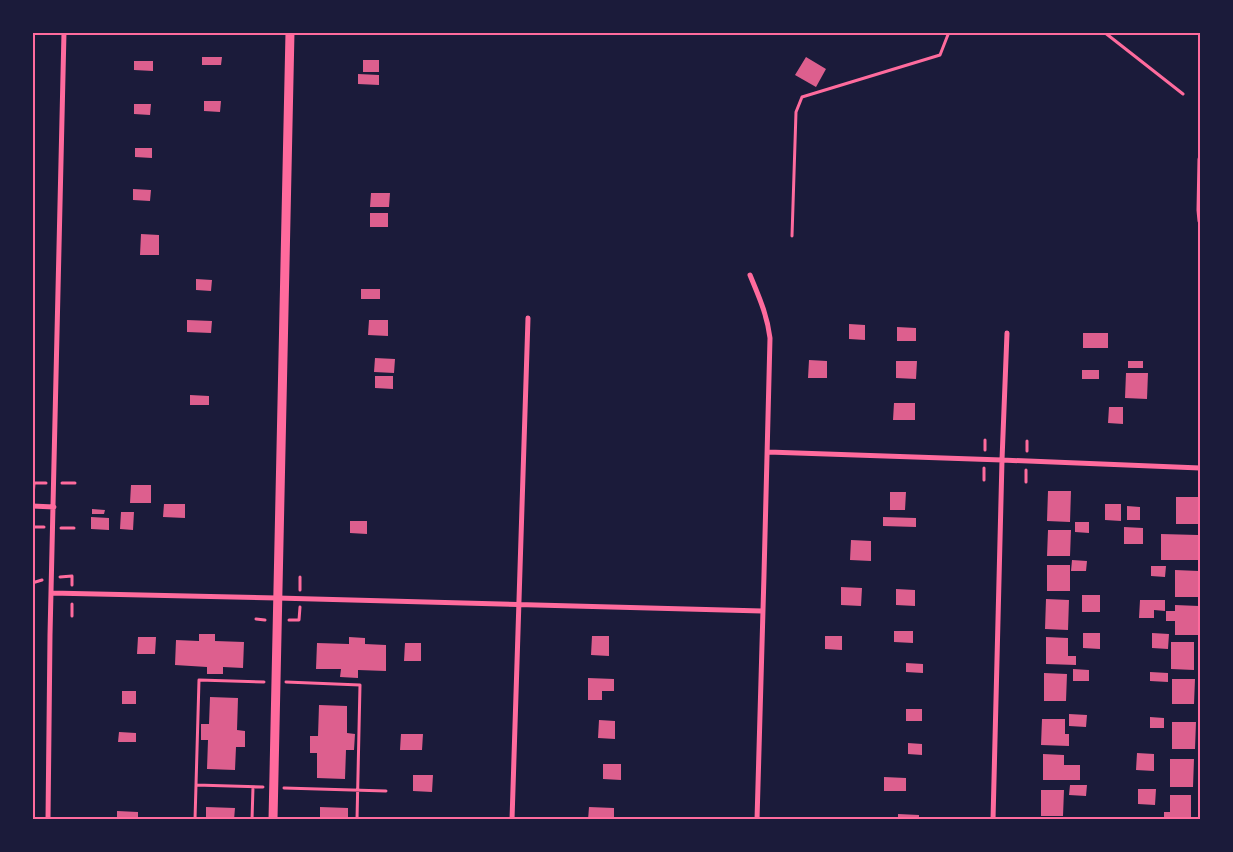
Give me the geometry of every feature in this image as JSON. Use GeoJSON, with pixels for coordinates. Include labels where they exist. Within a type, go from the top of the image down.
{"type":"FeatureCollection","features":[{"type":"Feature","properties":{"kind":"street"},"geometry":{"type":"LineString","coordinates":[[48,820],[51,594],[64,32]]}},
{"type":"Feature","properties":{"kind":"street"},"geometry":{"type":"LineString","coordinates":[[273,820],[290,32]]}},
{"type":"Feature","properties":{"kind":"street"},"geometry":{"type":"LineString","coordinates":[[1200,159],[1200,221]]}},
{"type":"Feature","properties":{"kind":"street"},"geometry":{"type":"LineString","coordinates":[[750,275],[765,311],[769,331],[768,452],[757,820]]}},
{"type":"Feature","properties":{"kind":"street"},"geometry":{"type":"LineString","coordinates":[[512,820],[528,318]]}},
{"type":"Feature","properties":{"kind":"street"},"geometry":{"type":"LineString","coordinates":[[993,820],[1007,333]]}},
{"type":"Feature","properties":{"kind":"street"},"geometry":{"type":"LineString","coordinates":[[768,452],[1200,468]]}},
{"type":"Feature","properties":{"kind":"street"},"geometry":{"type":"LineString","coordinates":[[32,506],[54,507]]}},
{"type":"Feature","properties":{"kind":"street"},"geometry":{"type":"LineString","coordinates":[[51,594],[519,604],[762,612]]}},
{"type":"Feature","properties":{"kind":"path"},"geometry":{"type":"LineString","coordinates":[[792,236],[796,112],[802,97],[940,55],[949,32]]}},
{"type":"Feature","properties":{"kind":"path"},"geometry":{"type":"LineString","coordinates":[[1104,32],[1183,94]]}},
{"type":"Feature","properties":{"kind":"path"},"geometry":{"type":"LineString","coordinates":[[194,820],[199,680],[255,682]]}},
{"type":"Feature","properties":{"kind":"path"},"geometry":{"type":"LineString","coordinates":[[298,683],[360,685],[357,820]]}},
{"type":"Feature","properties":{"kind":"path"},"geometry":{"type":"LineString","coordinates":[[196,785],[253,787],[252,820]]}},
{"type":"Feature","properties":{"kind":"path"},"geometry":{"type":"LineString","coordinates":[[296,788],[386,792]]}},
{"type":"Feature","properties":{"kind":"building"},"geometry":{"type":"Polygon","coordinates":[[[202,57],[222,57],[221,65],[202,65],[202,57]]]}},
{"type":"Feature","properties":{"kind":"building"},"geometry":{"type":"Polygon","coordinates":[[[806,57],[826,69],[816,87],[795,75],[806,57]]]}},
{"type":"Feature","properties":{"kind":"building"},"geometry":{"type":"Polygon","coordinates":[[[363,60],[379,60],[379,72],[363,72],[363,60]]]}},
{"type":"Feature","properties":{"kind":"building"},"geometry":{"type":"Polygon","coordinates":[[[134,61],[153,61],[153,71],[134,70],[134,61]]]}},
{"type":"Feature","properties":{"kind":"building"},"geometry":{"type":"Polygon","coordinates":[[[358,74],[379,75],[379,85],[358,84],[358,74]]]}},
{"type":"Feature","properties":{"kind":"building"},"geometry":{"type":"Polygon","coordinates":[[[204,101],[221,101],[220,112],[204,111],[204,101]]]}},
{"type":"Feature","properties":{"kind":"building"},"geometry":{"type":"Polygon","coordinates":[[[134,104],[151,104],[150,115],[134,114],[134,104]]]}},
{"type":"Feature","properties":{"kind":"building"},"geometry":{"type":"Polygon","coordinates":[[[135,148],[152,148],[152,158],[135,157],[135,148]]]}},
{"type":"Feature","properties":{"kind":"building"},"geometry":{"type":"Polygon","coordinates":[[[133,189],[151,190],[150,201],[133,200],[133,189]]]}},
{"type":"Feature","properties":{"kind":"building"},"geometry":{"type":"Polygon","coordinates":[[[371,193],[390,193],[389,207],[370,207],[371,193]]]}},
{"type":"Feature","properties":{"kind":"building"},"geometry":{"type":"Polygon","coordinates":[[[370,213],[388,213],[388,227],[370,227],[370,213]]]}},
{"type":"Feature","properties":{"kind":"building"},"geometry":{"type":"Polygon","coordinates":[[[141,234],[159,235],[159,255],[140,255],[141,234]]]}},
{"type":"Feature","properties":{"kind":"building"},"geometry":{"type":"Polygon","coordinates":[[[196,279],[212,280],[211,291],[196,290],[196,279]]]}},
{"type":"Feature","properties":{"kind":"building"},"geometry":{"type":"Polygon","coordinates":[[[361,289],[380,289],[380,299],[361,299],[361,289]]]}},
{"type":"Feature","properties":{"kind":"building"},"geometry":{"type":"Polygon","coordinates":[[[187,320],[212,321],[211,333],[187,332],[187,320]]]}},
{"type":"Feature","properties":{"kind":"building"},"geometry":{"type":"Polygon","coordinates":[[[369,320],[388,320],[388,336],[368,335],[369,320]]]}},
{"type":"Feature","properties":{"kind":"building"},"geometry":{"type":"Polygon","coordinates":[[[849,324],[865,325],[865,340],[849,339],[849,324]]]}},
{"type":"Feature","properties":{"kind":"building"},"geometry":{"type":"Polygon","coordinates":[[[897,327],[916,328],[916,341],[897,341],[897,327]]]}},
{"type":"Feature","properties":{"kind":"building"},"geometry":{"type":"Polygon","coordinates":[[[1083,333],[1108,333],[1108,348],[1083,348],[1083,333]]]}},
{"type":"Feature","properties":{"kind":"building"},"geometry":{"type":"Polygon","coordinates":[[[375,358],[395,359],[394,373],[374,372],[375,358]]]}},
{"type":"Feature","properties":{"kind":"building"},"geometry":{"type":"Polygon","coordinates":[[[809,360],[827,361],[827,378],[808,378],[809,360]]]}},
{"type":"Feature","properties":{"kind":"building"},"geometry":{"type":"Polygon","coordinates":[[[896,361],[917,361],[916,379],[896,378],[896,361]]]}},
{"type":"Feature","properties":{"kind":"building"},"geometry":{"type":"Polygon","coordinates":[[[1128,361],[1143,361],[1143,368],[1128,368],[1128,361]]]}},
{"type":"Feature","properties":{"kind":"building"},"geometry":{"type":"Polygon","coordinates":[[[1082,370],[1099,370],[1099,379],[1082,379],[1082,370]]]}},
{"type":"Feature","properties":{"kind":"building"},"geometry":{"type":"Polygon","coordinates":[[[1126,373],[1148,373],[1147,399],[1125,398],[1126,373]]]}},
{"type":"Feature","properties":{"kind":"building"},"geometry":{"type":"Polygon","coordinates":[[[375,376],[393,376],[393,389],[375,388],[375,376]]]}},
{"type":"Feature","properties":{"kind":"building"},"geometry":{"type":"Polygon","coordinates":[[[190,395],[209,396],[209,405],[190,405],[190,395]]]}},
{"type":"Feature","properties":{"kind":"building"},"geometry":{"type":"Polygon","coordinates":[[[894,403],[915,403],[915,420],[893,420],[894,403]]]}},
{"type":"Feature","properties":{"kind":"building"},"geometry":{"type":"Polygon","coordinates":[[[1109,407],[1123,407],[1123,424],[1108,423],[1109,407]]]}},
{"type":"Feature","properties":{"kind":"building"},"geometry":{"type":"Polygon","coordinates":[[[131,485],[151,485],[151,503],[130,503],[131,485]]]}},
{"type":"Feature","properties":{"kind":"building"},"geometry":{"type":"Polygon","coordinates":[[[1048,491],[1071,491],[1070,522],[1047,521],[1048,491]]]}},
{"type":"Feature","properties":{"kind":"building"},"geometry":{"type":"Polygon","coordinates":[[[890,492],[906,492],[905,510],[890,510],[890,492]]]}},
{"type":"Feature","properties":{"kind":"building"},"geometry":{"type":"Polygon","coordinates":[[[1176,497],[1200,497],[1200,524],[1176,524],[1176,497]]]}},
{"type":"Feature","properties":{"kind":"building"},"geometry":{"type":"Polygon","coordinates":[[[164,504],[185,504],[185,518],[163,517],[164,504]]]}},
{"type":"Feature","properties":{"kind":"building"},"geometry":{"type":"Polygon","coordinates":[[[1105,504],[1121,504],[1121,521],[1105,520],[1105,504]]]}},
{"type":"Feature","properties":{"kind":"building"},"geometry":{"type":"Polygon","coordinates":[[[1127,506],[1140,507],[1140,520],[1127,520],[1127,506]]]}},
{"type":"Feature","properties":{"kind":"building"},"geometry":{"type":"Polygon","coordinates":[[[92,509],[105,510],[104,514],[92,514],[92,509]]]}},
{"type":"Feature","properties":{"kind":"building"},"geometry":{"type":"Polygon","coordinates":[[[121,512],[134,512],[133,530],[120,529],[121,512]]]}},
{"type":"Feature","properties":{"kind":"building"},"geometry":{"type":"Polygon","coordinates":[[[91,517],[109,518],[109,530],[91,529],[91,517]]]}},
{"type":"Feature","properties":{"kind":"building"},"geometry":{"type":"Polygon","coordinates":[[[883,517],[916,518],[916,527],[883,526],[883,517]]]}},
{"type":"Feature","properties":{"kind":"building"},"geometry":{"type":"Polygon","coordinates":[[[350,521],[367,521],[367,534],[350,533],[350,521]]]}},
{"type":"Feature","properties":{"kind":"building"},"geometry":{"type":"Polygon","coordinates":[[[1075,522],[1089,522],[1089,533],[1075,532],[1075,522]]]}},
{"type":"Feature","properties":{"kind":"building"},"geometry":{"type":"Polygon","coordinates":[[[1124,527],[1143,528],[1143,544],[1124,544],[1124,527]]]}},
{"type":"Feature","properties":{"kind":"building"},"geometry":{"type":"Polygon","coordinates":[[[1048,530],[1071,530],[1070,556],[1047,556],[1048,530]]]}},
{"type":"Feature","properties":{"kind":"building"},"geometry":{"type":"Polygon","coordinates":[[[1161,534],[1198,535],[1198,560],[1161,560],[1161,534]]]}},
{"type":"Feature","properties":{"kind":"building"},"geometry":{"type":"Polygon","coordinates":[[[851,540],[871,541],[871,561],[850,560],[851,540]]]}},
{"type":"Feature","properties":{"kind":"building"},"geometry":{"type":"Polygon","coordinates":[[[1072,560],[1087,561],[1086,571],[1071,571],[1072,560]]]}},
{"type":"Feature","properties":{"kind":"building"},"geometry":{"type":"Polygon","coordinates":[[[1047,565],[1070,565],[1070,591],[1047,591],[1047,565]]]}},
{"type":"Feature","properties":{"kind":"building"},"geometry":{"type":"Polygon","coordinates":[[[1151,566],[1166,566],[1165,577],[1151,576],[1151,566]]]}},
{"type":"Feature","properties":{"kind":"building"},"geometry":{"type":"Polygon","coordinates":[[[1175,570],[1199,571],[1199,597],[1175,597],[1175,570]]]}},
{"type":"Feature","properties":{"kind":"building"},"geometry":{"type":"Polygon","coordinates":[[[841,587],[862,588],[861,606],[841,605],[841,587]]]}},
{"type":"Feature","properties":{"kind":"building"},"geometry":{"type":"Polygon","coordinates":[[[896,589],[915,590],[915,606],[896,605],[896,589]]]}},
{"type":"Feature","properties":{"kind":"building"},"geometry":{"type":"Polygon","coordinates":[[[1082,595],[1100,595],[1100,612],[1082,612],[1082,595]]]}},
{"type":"Feature","properties":{"kind":"building"},"geometry":{"type":"Polygon","coordinates":[[[1046,599],[1069,600],[1068,630],[1045,629],[1046,599]]]}},
{"type":"Feature","properties":{"kind":"building"},"geometry":{"type":"Polygon","coordinates":[[[1140,600],[1165,600],[1165,611],[1154,610],[1154,618],[1139,618],[1140,600]]]}},
{"type":"Feature","properties":{"kind":"building"},"geometry":{"type":"Polygon","coordinates":[[[1175,605],[1199,606],[1198,635],[1175,635],[1175,621],[1166,621],[1166,611],[1175,611],[1175,605]]]}},
{"type":"Feature","properties":{"kind":"building"},"geometry":{"type":"Polygon","coordinates":[[[894,631],[913,631],[913,643],[894,642],[894,631]]]}},
{"type":"Feature","properties":{"kind":"building"},"geometry":{"type":"Polygon","coordinates":[[[1083,633],[1100,633],[1100,649],[1083,648],[1083,633]]]}},
{"type":"Feature","properties":{"kind":"building"},"geometry":{"type":"Polygon","coordinates":[[[1152,633],[1169,634],[1168,649],[1152,648],[1152,633]]]}},
{"type":"Feature","properties":{"kind":"building"},"geometry":{"type":"Polygon","coordinates":[[[199,634],[215,634],[215,641],[244,642],[243,668],[223,667],[223,674],[207,674],[207,667],[175,665],[176,640],[199,641],[199,634]]]}},
{"type":"Feature","properties":{"kind":"building"},"geometry":{"type":"Polygon","coordinates":[[[592,636],[609,636],[609,656],[591,655],[592,636]]]}},
{"type":"Feature","properties":{"kind":"building"},"geometry":{"type":"Polygon","coordinates":[[[825,636],[842,636],[842,650],[825,649],[825,636]]]}},
{"type":"Feature","properties":{"kind":"building"},"geometry":{"type":"Polygon","coordinates":[[[138,637],[156,637],[155,654],[137,654],[138,637]]]}},
{"type":"Feature","properties":{"kind":"building"},"geometry":{"type":"Polygon","coordinates":[[[349,637],[365,638],[365,644],[386,645],[386,671],[358,670],[358,678],[340,677],[341,669],[316,669],[317,643],[349,644],[349,637]]]}},
{"type":"Feature","properties":{"kind":"building"},"geometry":{"type":"Polygon","coordinates":[[[1046,637],[1068,638],[1068,656],[1076,656],[1076,665],[1046,664],[1046,637]]]}},
{"type":"Feature","properties":{"kind":"building"},"geometry":{"type":"Polygon","coordinates":[[[1171,642],[1194,642],[1194,670],[1171,669],[1171,642]]]}},
{"type":"Feature","properties":{"kind":"building"},"geometry":{"type":"Polygon","coordinates":[[[405,643],[421,643],[421,661],[404,661],[405,643]]]}},
{"type":"Feature","properties":{"kind":"building"},"geometry":{"type":"Polygon","coordinates":[[[906,663],[923,664],[923,673],[906,672],[906,663]]]}},
{"type":"Feature","properties":{"kind":"building"},"geometry":{"type":"Polygon","coordinates":[[[1073,669],[1089,670],[1089,681],[1073,681],[1073,669]]]}},
{"type":"Feature","properties":{"kind":"building"},"geometry":{"type":"Polygon","coordinates":[[[1150,672],[1168,673],[1168,682],[1150,681],[1150,672]]]}},
{"type":"Feature","properties":{"kind":"building"},"geometry":{"type":"Polygon","coordinates":[[[1044,673],[1067,674],[1066,701],[1044,701],[1044,673]]]}},
{"type":"Feature","properties":{"kind":"building"},"geometry":{"type":"Polygon","coordinates":[[[588,678],[614,679],[614,691],[602,691],[602,700],[588,700],[588,678]]]}},
{"type":"Feature","properties":{"kind":"building"},"geometry":{"type":"Polygon","coordinates":[[[1172,679],[1195,679],[1194,704],[1172,704],[1172,679]]]}},
{"type":"Feature","properties":{"kind":"building"},"geometry":{"type":"Polygon","coordinates":[[[122,691],[136,691],[136,704],[122,704],[122,691]]]}},
{"type":"Feature","properties":{"kind":"building"},"geometry":{"type":"Polygon","coordinates":[[[210,697],[238,698],[237,730],[245,731],[245,747],[236,747],[235,770],[207,769],[208,740],[201,740],[201,724],[209,724],[210,697]]]}},
{"type":"Feature","properties":{"kind":"building"},"geometry":{"type":"Polygon","coordinates":[[[319,705],[347,706],[347,733],[355,734],[354,750],[346,750],[345,779],[317,778],[317,753],[310,753],[310,736],[318,736],[319,705]]]}},
{"type":"Feature","properties":{"kind":"building"},"geometry":{"type":"Polygon","coordinates":[[[906,709],[922,709],[922,721],[906,721],[906,709]]]}},
{"type":"Feature","properties":{"kind":"building"},"geometry":{"type":"Polygon","coordinates":[[[1069,714],[1087,715],[1086,727],[1069,726],[1069,714]]]}},
{"type":"Feature","properties":{"kind":"building"},"geometry":{"type":"Polygon","coordinates":[[[1150,717],[1164,718],[1164,728],[1150,728],[1150,717]]]}},
{"type":"Feature","properties":{"kind":"building"},"geometry":{"type":"Polygon","coordinates":[[[1042,719],[1065,719],[1065,734],[1069,734],[1069,746],[1041,745],[1042,719]]]}},
{"type":"Feature","properties":{"kind":"building"},"geometry":{"type":"Polygon","coordinates":[[[599,720],[615,721],[615,739],[598,738],[599,720]]]}},
{"type":"Feature","properties":{"kind":"building"},"geometry":{"type":"Polygon","coordinates":[[[1172,722],[1196,722],[1195,749],[1172,749],[1172,722]]]}},
{"type":"Feature","properties":{"kind":"building"},"geometry":{"type":"Polygon","coordinates":[[[119,732],[136,733],[136,742],[118,742],[119,732]]]}},
{"type":"Feature","properties":{"kind":"building"},"geometry":{"type":"Polygon","coordinates":[[[401,734],[423,734],[422,750],[400,750],[401,734]]]}},
{"type":"Feature","properties":{"kind":"building"},"geometry":{"type":"Polygon","coordinates":[[[908,743],[922,744],[922,755],[908,754],[908,743]]]}},
{"type":"Feature","properties":{"kind":"building"},"geometry":{"type":"Polygon","coordinates":[[[1137,753],[1154,754],[1154,771],[1136,770],[1137,753]]]}},
{"type":"Feature","properties":{"kind":"building"},"geometry":{"type":"Polygon","coordinates":[[[1043,754],[1064,755],[1064,765],[1080,765],[1080,780],[1043,780],[1043,754]]]}},
{"type":"Feature","properties":{"kind":"building"},"geometry":{"type":"Polygon","coordinates":[[[1170,759],[1194,759],[1193,787],[1170,787],[1170,759]]]}},
{"type":"Feature","properties":{"kind":"building"},"geometry":{"type":"Polygon","coordinates":[[[603,764],[621,764],[621,780],[603,779],[603,764]]]}},
{"type":"Feature","properties":{"kind":"building"},"geometry":{"type":"Polygon","coordinates":[[[413,775],[433,775],[432,792],[413,791],[413,775]]]}},
{"type":"Feature","properties":{"kind":"building"},"geometry":{"type":"Polygon","coordinates":[[[884,777],[906,778],[906,791],[884,791],[884,777]]]}},
{"type":"Feature","properties":{"kind":"building"},"geometry":{"type":"Polygon","coordinates":[[[1070,785],[1087,785],[1086,796],[1069,795],[1070,785]]]}},
{"type":"Feature","properties":{"kind":"building"},"geometry":{"type":"Polygon","coordinates":[[[1138,789],[1156,789],[1155,805],[1138,804],[1138,789]]]}},
{"type":"Feature","properties":{"kind":"building"},"geometry":{"type":"Polygon","coordinates":[[[1041,790],[1064,790],[1063,816],[1041,816],[1041,790]]]}},
{"type":"Feature","properties":{"kind":"building"},"geometry":{"type":"Polygon","coordinates":[[[1170,795],[1191,795],[1191,820],[1164,820],[1164,812],[1170,812],[1170,795]]]}},
{"type":"Feature","properties":{"kind":"building"},"geometry":{"type":"Polygon","coordinates":[[[206,807],[235,808],[234,820],[206,820],[206,807]]]}},
{"type":"Feature","properties":{"kind":"building"},"geometry":{"type":"Polygon","coordinates":[[[320,807],[348,808],[348,820],[320,820],[320,807]]]}},
{"type":"Feature","properties":{"kind":"building"},"geometry":{"type":"Polygon","coordinates":[[[589,807],[614,808],[614,820],[588,820],[589,807]]]}},
{"type":"Feature","properties":{"kind":"building"},"geometry":{"type":"Polygon","coordinates":[[[117,811],[138,812],[138,820],[117,820],[117,811]]]}},
{"type":"Feature","properties":{"kind":"building"},"geometry":{"type":"Polygon","coordinates":[[[898,814],[919,815],[919,820],[898,820],[898,814]]]}}]}
